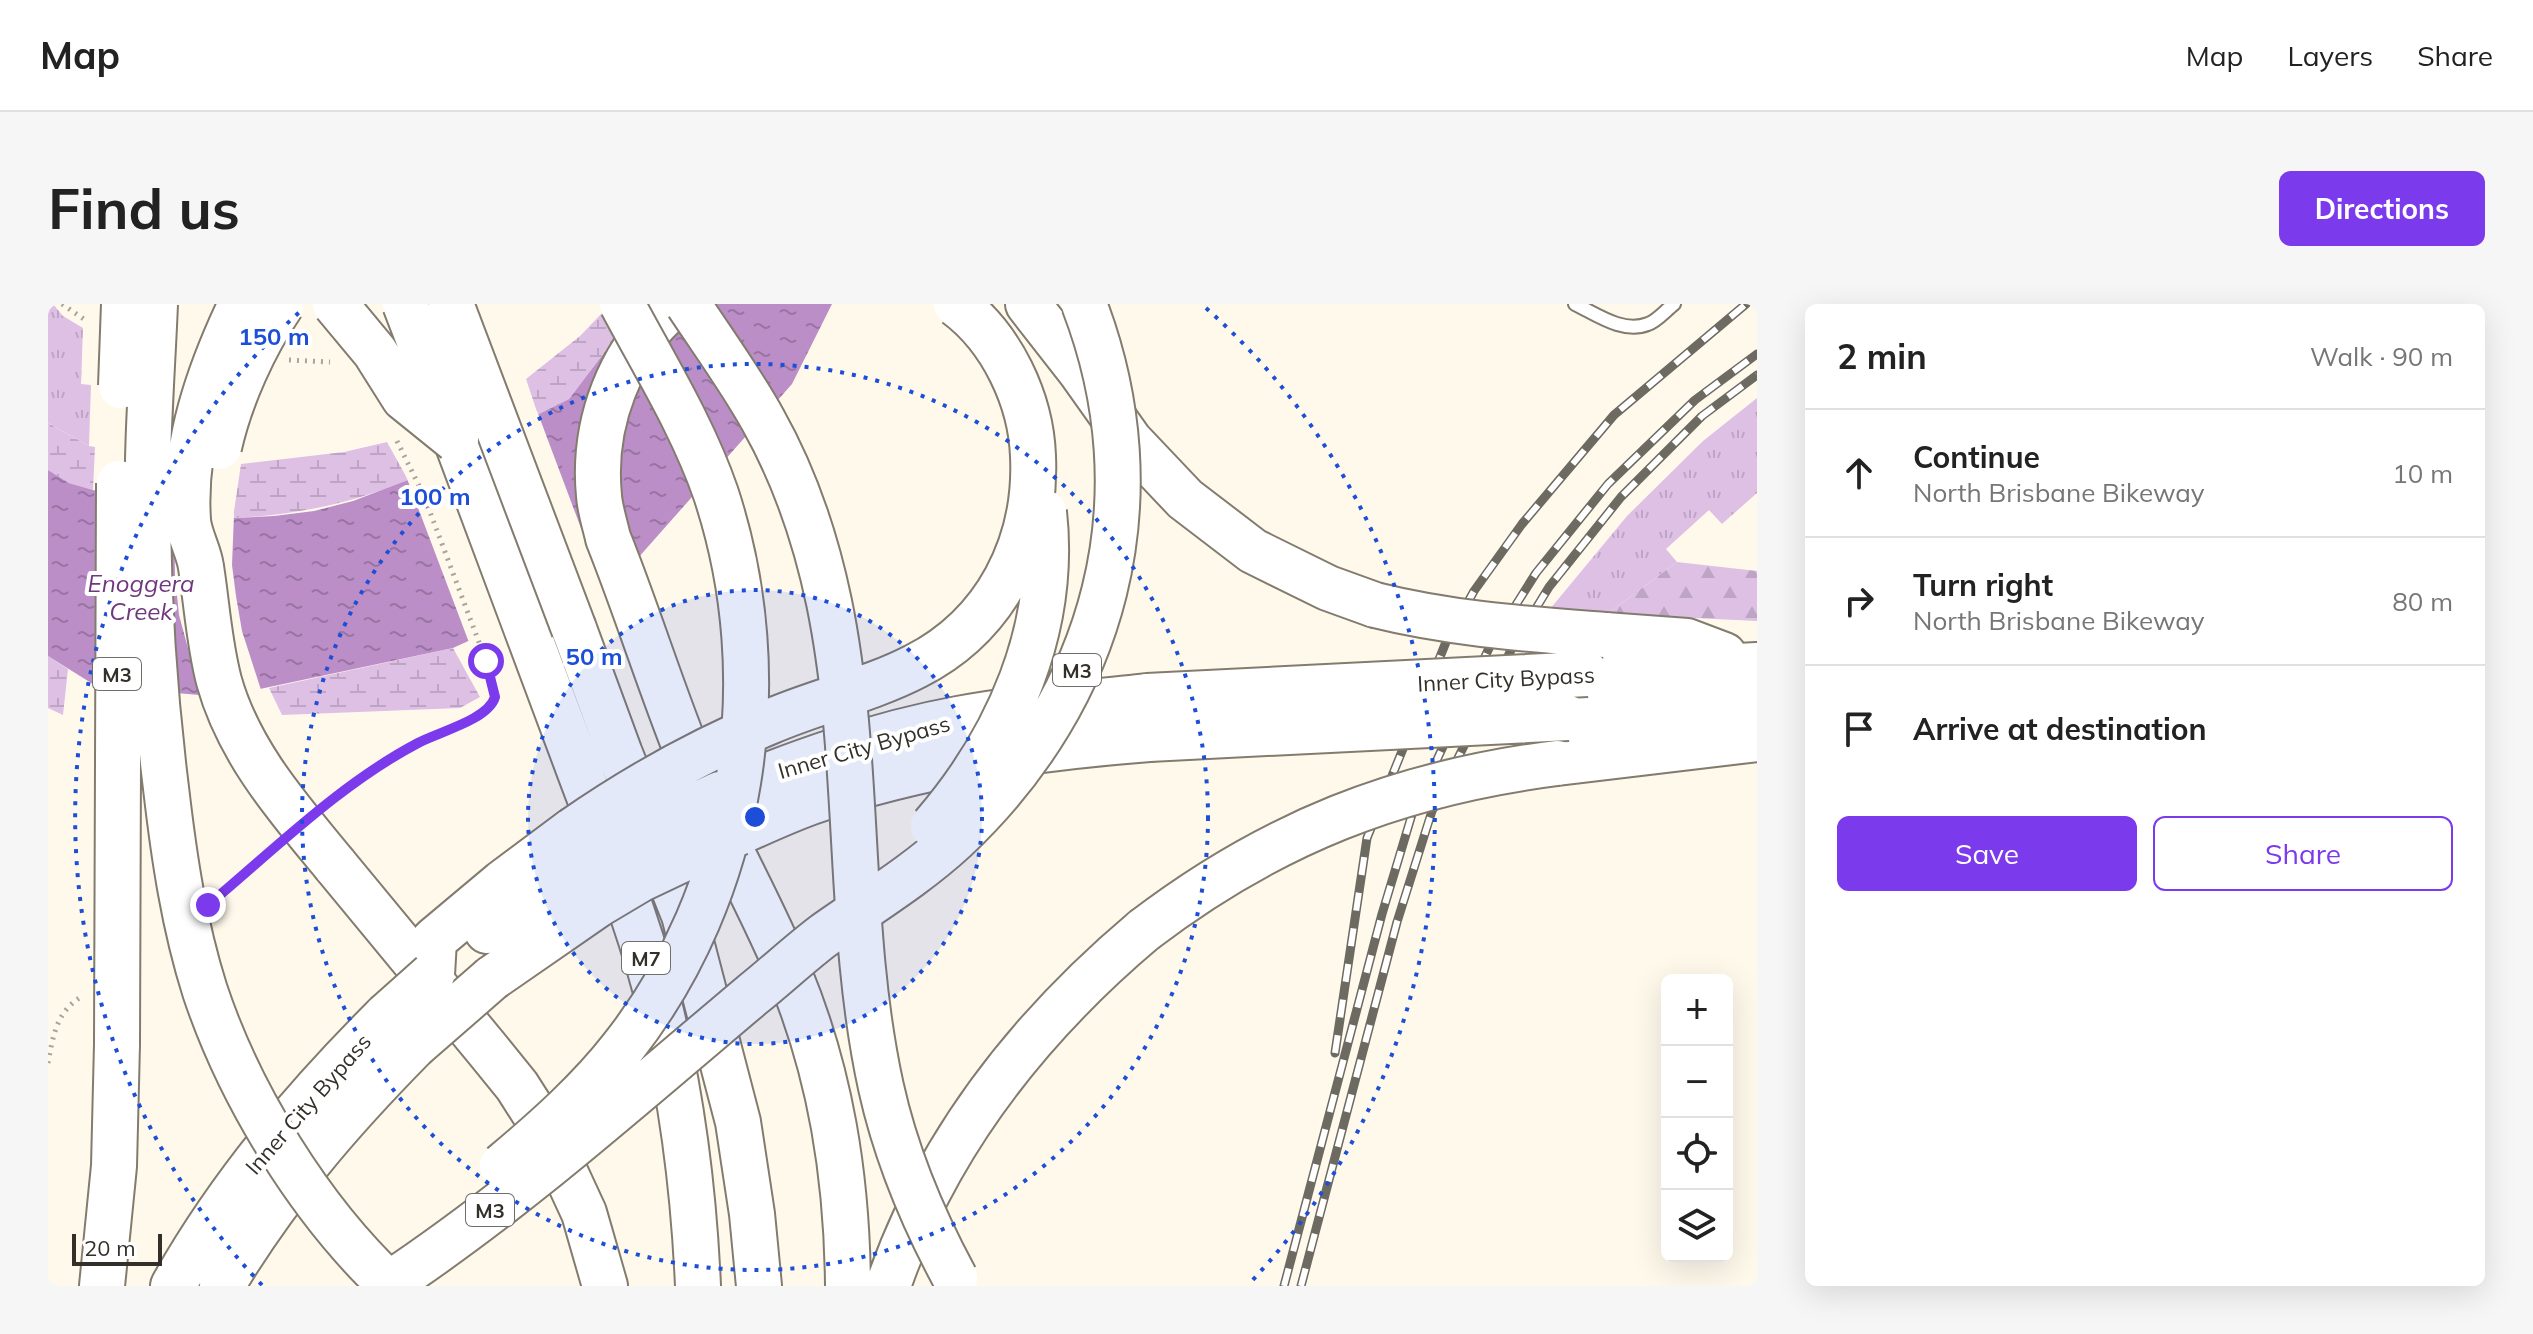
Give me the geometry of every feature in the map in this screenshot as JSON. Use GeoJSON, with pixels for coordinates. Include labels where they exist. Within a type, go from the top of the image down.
{"type":"FeatureCollection","features":[{"type":"Feature","properties":{"kind":"highway","name":"M3"},"geometry":{"type":"LineString","coordinates":[[102,1286],[112,1204],[116,1128],[118,521],[124,304]]}},
{"type":"Feature","properties":{"kind":"highway"},"geometry":{"type":"LineString","coordinates":[[155,304],[148,520],[153,660],[177,880],[191,940],[205,991],[225,1042],[265,1123],[315,1197],[389,1286]]}},
{"type":"Feature","properties":{"kind":"highway"},"geometry":{"type":"LineString","coordinates":[[241,304],[202,402],[187,491],[188,525],[201,564],[220,683],[253,758],[274,790],[517,1086],[547,1133],[584,1213],[605,1286]]}},
{"type":"Feature","properties":{"kind":"highway"},"geometry":{"type":"LineString","coordinates":[[201,564],[212,481],[232,405],[249,363],[282,304]]}},
{"type":"Feature","properties":{"kind":"highway"},"geometry":{"type":"LineString","coordinates":[[335,304],[375,352],[404,398],[456,440]]}},
{"type":"Feature","properties":{"kind":"highway","name":"M7"},"geometry":{"type":"LineString","coordinates":[[405,304],[619,871],[662,1016],[686,1149],[695,1220],[698,1286]]}},
{"type":"Feature","properties":{"kind":"highway","name":"M7"},"geometry":{"type":"LineString","coordinates":[[451,304],[620,754],[684,915],[738,1122],[759,1286]]}},
{"type":"Feature","properties":{"kind":"highway"},"geometry":{"type":"LineString","coordinates":[[377,1286],[417,1238],[563,1111],[623,1048],[675,967],[694,930],[708,896],[732,816],[747,702],[744,622],[738,580],[727,533],[702,458],[622,304]]}},
{"type":"Feature","properties":{"kind":"highway"},"geometry":{"type":"LineString","coordinates":[[676,304],[647,332],[628,360],[604,415],[599,440],[599,499],[608,538],[699,782],[790,976],[818,1055],[843,1177],[848,1286]]}},
{"type":"Feature","properties":{"kind":"highway"},"geometry":{"type":"LineString","coordinates":[[688,304],[764,422],[788,473],[816,553],[835,636],[845,708],[864,986],[881,1087],[908,1180],[924,1219],[960,1286]]}},
{"type":"Feature","properties":{"kind":"highway"},"geometry":{"type":"LineString","coordinates":[[586,866],[618,798],[700,752],[915,667],[944,651],[981,617],[997,595],[1011,573],[1030,514],[1034,479],[1033,444],[1020,393],[1008,367],[976,323],[956,304]]}},
{"type":"Feature","properties":{"kind":"highway"},"geometry":{"type":"LineString","coordinates":[[821,938],[857,897],[926,835],[957,799],[984,760],[1012,708],[1040,613],[1045,521],[1035,450],[1005,362],[971,304]]}},
{"type":"Feature","properties":{"kind":"highway"},"geometry":{"type":"LineString","coordinates":[[1028,304],[1130,441],[1157,471],[1185,499],[1253,551],[1328,588],[1422,617],[1687,641],[1756,679]]}},
{"type":"Feature","properties":{"kind":"highway","name":"M3"},"geometry":{"type":"LineString","coordinates":[[389,1286],[558,1157],[821,938],[913,875],[994,799],[1041,739],[1075,676],[1102,601],[1118,499],[1115,433],[1107,383],[1084,304]]}},
{"type":"Feature","properties":{"kind":"highway","name":"Inner City Bypass"},"geometry":{"type":"LineString","coordinates":[[729,814],[794,764],[920,728],[1005,712],[1147,696],[1587,674],[1756,679]]}},
{"type":"Feature","properties":{"kind":"highway","name":"Inner City Bypass"},"geometry":{"type":"LineString","coordinates":[[173,1286],[218,1214],[271,1143],[342,1060],[400,1031],[469,951],[516,909],[652,825],[809,802],[946,765],[1054,747],[1149,739],[1568,718],[1756,679]]}},
{"type":"Feature","properties":{"kind":"highway"},"geometry":{"type":"LineString","coordinates":[[888,1286],[924,1196],[969,1120],[995,1084],[1063,1003],[1144,930],[1209,884],[1296,835],[1334,818],[1427,786],[1557,763],[1757,739]]}},
{"type":"Feature","properties":{"kind":"highway","name":"Inner City Bypass"},"geometry":{"type":"LineString","coordinates":[[222,1286],[284,1190],[365,1096],[432,975],[469,951]]}},
{"type":"Feature","properties":{"kind":"lane"},"geometry":{"type":"LineString","coordinates":[[1575,304],[1617,325],[1630,326],[1648,324],[1674,304]]}},
{"type":"Feature","properties":{"kind":"path"},"geometry":{"type":"LineString","coordinates":[[322,810],[356,781],[417,743],[488,710],[495,697],[486,661],[424,496],[391,430]]}},
{"type":"Feature","properties":{"kind":"path"},"geometry":{"type":"LineString","coordinates":[[208,905],[288,838]]}},
{"type":"Feature","properties":{"kind":"path"},"geometry":{"type":"LineString","coordinates":[[48,1063],[56,1025],[72,1002],[85,994]]}},
{"type":"Feature","properties":{"kind":"green space"},"geometry":{"type":"Polygon","coordinates":[[[48,304],[53,304],[63,316],[83,328],[81,384],[91,385],[89,446],[48,423],[48,304]]]}},
{"type":"Feature","properties":{"kind":"green space"},"geometry":{"type":"Polygon","coordinates":[[[604,311],[621,330],[569,399],[538,415],[526,379],[580,336],[604,311]]]}},
{"type":"Feature","properties":{"kind":"green space"},"geometry":{"type":"Polygon","coordinates":[[[1757,398],[1757,493],[1722,524],[1709,510],[1666,549],[1677,562],[1607,614],[1550,609],[1627,516],[1703,441],[1757,398]]]}},
{"type":"Feature","properties":{"kind":"green space"},"geometry":{"type":"Polygon","coordinates":[[[48,423],[95,447],[93,490],[69,483],[48,470],[48,423]]]}},
{"type":"Feature","properties":{"kind":"green space"},"geometry":{"type":"Polygon","coordinates":[[[387,442],[408,480],[322,507],[233,518],[241,464],[344,452],[387,442]]]}},
{"type":"Feature","properties":{"kind":"green space"},"geometry":{"type":"Polygon","coordinates":[[[1677,562],[1757,571],[1757,621],[1607,614],[1677,562]]]}},
{"type":"Feature","properties":{"kind":"green space"},"geometry":{"type":"Polygon","coordinates":[[[453,648],[480,697],[460,708],[282,715],[269,688],[453,648]]]}},
{"type":"Feature","properties":{"kind":"green space"},"geometry":{"type":"Polygon","coordinates":[[[48,656],[68,669],[63,715],[48,708],[48,656]]]}},
{"type":"Feature","properties":{"kind":"water","name":"Enoggera Creek"},"geometry":{"type":"Polygon","coordinates":[[[641,304],[832,304],[792,384],[630,567],[453,648],[222,697],[96,686],[48,656],[48,470],[69,483],[93,490],[233,518],[314,511],[353,501],[408,480],[569,399],[641,304]]]}},
{"type":"Feature","properties":{"kind":"pier"},"geometry":{"type":"Polygon","coordinates":[[[537,411],[602,584],[470,645],[406,476],[537,411]]]}},
{"type":"Feature","properties":{"kind":"pier"},"geometry":{"type":"Polygon","coordinates":[[[174,505],[234,514],[232,565],[236,596],[242,631],[262,693],[223,701],[202,700],[179,615],[174,505]]]}},
{"type":"Feature","properties":{"kind":"railway"},"geometry":{"type":"LineString","coordinates":[[1335,1053],[1367,838],[1446,642],[1474,591],[1522,524],[1614,415],[1746,304]]}},
{"type":"Feature","properties":{"kind":"railway"},"geometry":{"type":"LineString","coordinates":[[1284,1286],[1382,914],[1413,811],[1490,646],[1536,573],[1608,484],[1695,400],[1757,354]]}},
{"type":"Feature","properties":{"kind":"railway"},"geometry":{"type":"LineString","coordinates":[[1301,1286],[1397,922],[1432,811],[1513,646],[1549,587],[1621,497],[1702,416],[1757,375]]}},
{"type":"Feature","properties":{"kind":"route"},"geometry":{"type":"LineString","coordinates":[[208,905],[356,781],[417,743],[488,710],[495,697],[486,661]]}}]}
